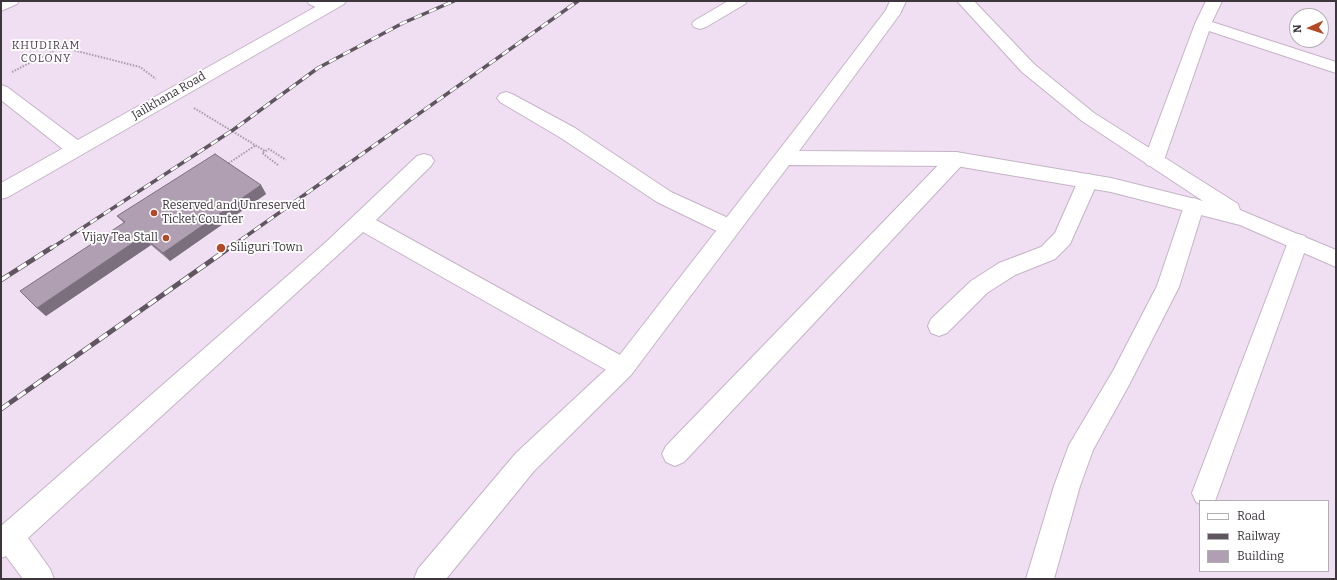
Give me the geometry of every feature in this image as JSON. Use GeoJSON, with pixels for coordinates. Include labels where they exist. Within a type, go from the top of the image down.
{"type":"FeatureCollection","features":[{"type":"Feature","properties":{"kind":"street"},"geometry":{"type":"LineString","coordinates":[[1,6],[12,1]]}},
{"type":"Feature","properties":{"kind":"street"},"geometry":{"type":"LineString","coordinates":[[700,24],[739,1]]}},
{"type":"Feature","properties":{"kind":"street"},"geometry":{"type":"LineString","coordinates":[[428,579],[525,462],[624,368],[894,11],[898,1]]}},
{"type":"Feature","properties":{"kind":"street"},"geometry":{"type":"LineString","coordinates":[[965,1],[1028,68],[1088,117],[1245,219]]}},
{"type":"Feature","properties":{"kind":"street"},"geometry":{"type":"LineString","coordinates":[[1154,160],[1203,24],[1214,1]]}},
{"type":"Feature","properties":{"kind":"street","name":"Jailkhana Road"},"geometry":{"type":"LineString","coordinates":[[1,192],[175,93],[326,3]]}},
{"type":"Feature","properties":{"kind":"street"},"geometry":{"type":"LineString","coordinates":[[1203,24],[1336,68]]}},
{"type":"Feature","properties":{"kind":"street"},"geometry":{"type":"LineString","coordinates":[[1,91],[76,149]]}},
{"type":"Feature","properties":{"kind":"street"},"geometry":{"type":"LineString","coordinates":[[506,98],[568,133],[664,197],[730,228]]}},
{"type":"Feature","properties":{"kind":"street"},"geometry":{"type":"LineString","coordinates":[[783,158],[956,159],[1088,181],[1245,219],[1336,259]]}},
{"type":"Feature","properties":{"kind":"street"},"geometry":{"type":"LineString","coordinates":[[675,454],[956,159]]}},
{"type":"Feature","properties":{"kind":"street"},"geometry":{"type":"LineString","coordinates":[[40,579],[5,540],[361,221],[424,161]]}},
{"type":"Feature","properties":{"kind":"street"},"geometry":{"type":"LineString","coordinates":[[939,326],[979,287],[1007,269],[1048,253],[1063,238],[1088,181]]}},
{"type":"Feature","properties":{"kind":"street"},"geometry":{"type":"LineString","coordinates":[[1040,579],[1067,486],[1082,445],[1121,378],[1168,287],[1194,206]]}},
{"type":"Feature","properties":{"kind":"street"},"geometry":{"type":"LineString","coordinates":[[361,221],[624,368]]}},
{"type":"Feature","properties":{"kind":"street"},"geometry":{"type":"LineString","coordinates":[[1205,493],[1298,242]]}},
{"type":"Feature","properties":{"kind":"path"},"geometry":{"type":"LineString","coordinates":[[8,74],[61,47],[140,67],[194,108],[265,151],[269,149],[286,160]]}},
{"type":"Feature","properties":{"kind":"path"},"geometry":{"type":"LineString","coordinates":[[224,166],[256,145]]}},
{"type":"Feature","properties":{"kind":"path"},"geometry":{"type":"LineString","coordinates":[[265,151],[262,153],[278,165]]}},
{"type":"Feature","properties":{"kind":"building"},"geometry":{"type":"Polygon","coordinates":[[[215,154],[261,185],[163,253],[143,236],[37,308],[20,291],[125,222],[117,216],[215,154]]]}},
{"type":"Feature","properties":{"kind":"railway"},"geometry":{"type":"LineString","coordinates":[[50,249],[233,130],[318,68],[403,23],[454,1]]}},
{"type":"Feature","properties":{"kind":"railway"},"geometry":{"type":"LineString","coordinates":[[228,249],[578,1]]}},
{"type":"Feature","properties":{"kind":"railway"},"geometry":{"type":"LineString","coordinates":[[1,280],[51,248]]}},
{"type":"Feature","properties":{"kind":"railway"},"geometry":{"type":"LineString","coordinates":[[1,409],[229,248]]}},
{"type":"Feature","properties":{"kind":"place","name":"Reserved and Unreserved Ticket Counter"},"geometry":{"type":"Point","coordinates":[154,213]}},
{"type":"Feature","properties":{"kind":"place","name":"Vijay Tea Stall"},"geometry":{"type":"Point","coordinates":[166,238]}},
{"type":"Feature","properties":{"kind":"place","name":"Siliguri Town"},"geometry":{"type":"Point","coordinates":[221,248]}},
{"type":"Feature","properties":{"kind":"district","name":"KHUDIRAM COLONY"},"geometry":{"type":"Point","coordinates":[46,52]}}]}
